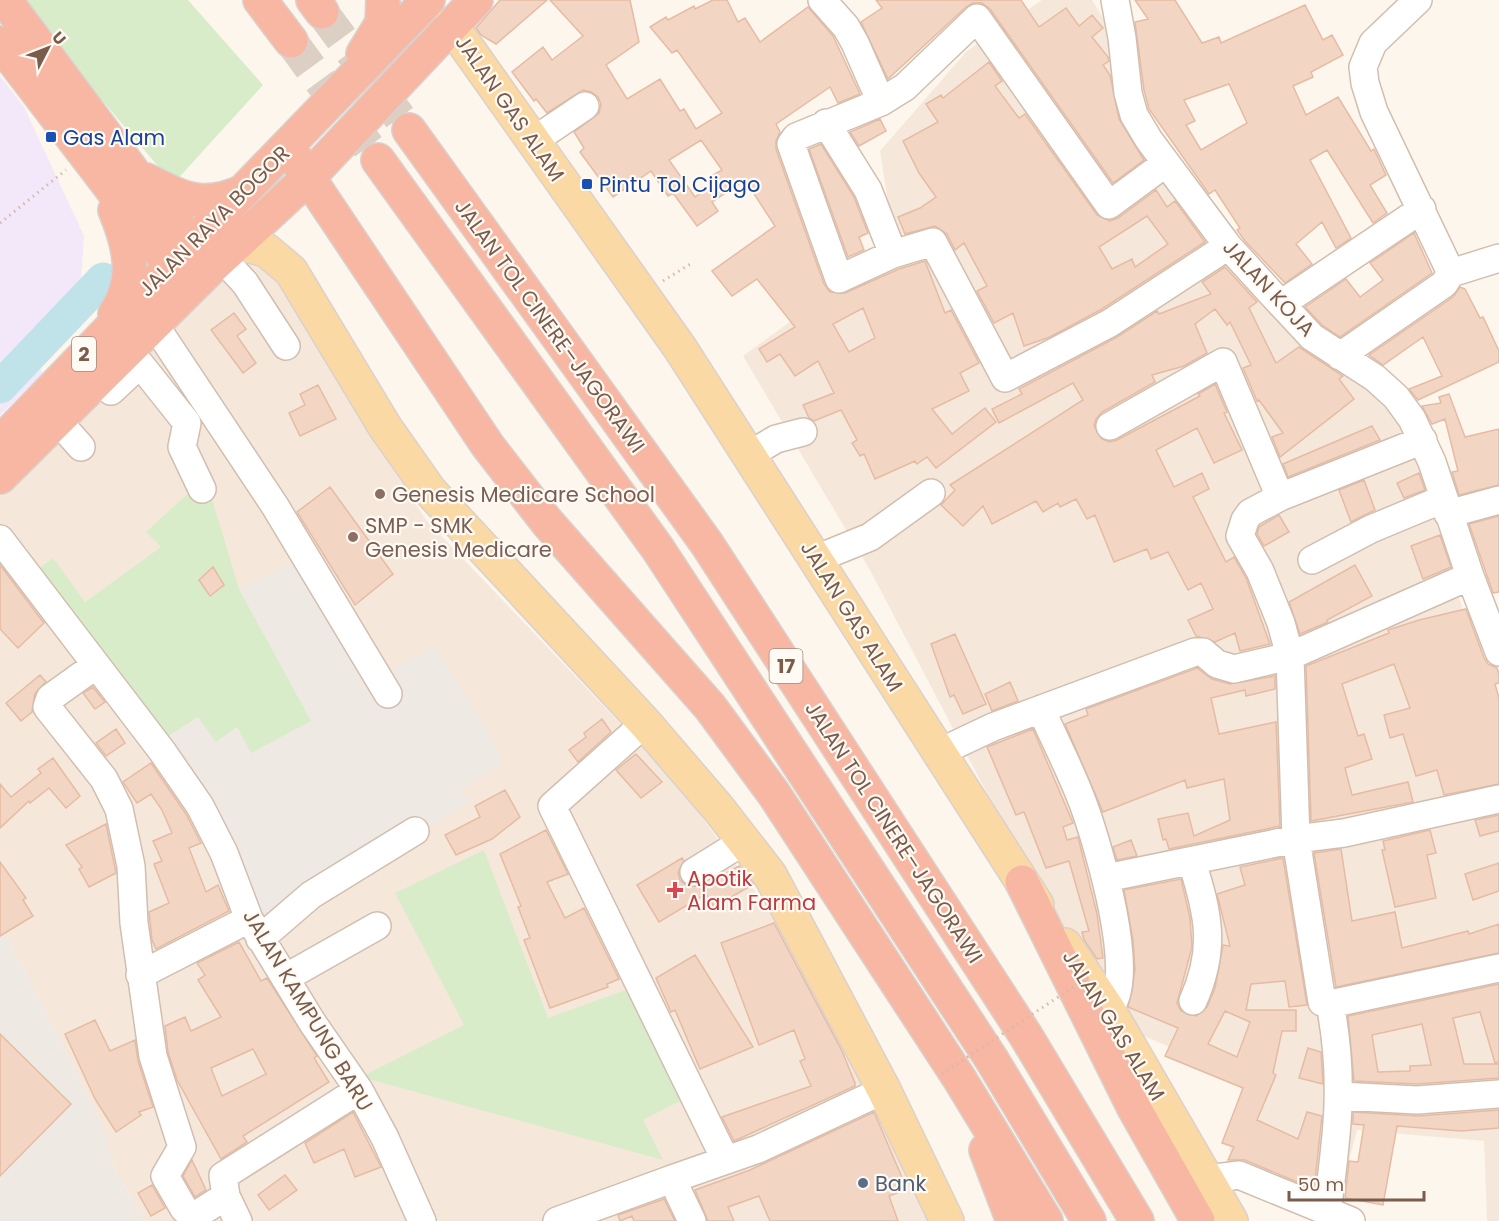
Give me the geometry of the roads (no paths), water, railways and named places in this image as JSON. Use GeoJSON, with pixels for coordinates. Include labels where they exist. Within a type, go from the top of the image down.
{"type":"FeatureCollection","features":[{"type":"Feature","properties":{"kind":"highway"},"geometry":{"type":"LineString","coordinates":[[5,0],[136,176],[216,253],[309,177],[476,0]]}},
{"type":"Feature","properties":{"kind":"highway"},"geometry":{"type":"LineString","coordinates":[[260,0],[291,41]]}},
{"type":"Feature","properties":{"kind":"highway"},"geometry":{"type":"LineString","coordinates":[[316,118],[376,37],[382,23],[383,0]]}},
{"type":"Feature","properties":{"kind":"highway"},"geometry":{"type":"LineString","coordinates":[[418,4],[443,34]]}},
{"type":"Feature","properties":{"kind":"highway","name":"JALAN RAYA BOGOR"},"geometry":{"type":"LineString","coordinates":[[0,442],[101,336],[216,253],[248,189],[316,118],[418,4]]}},
{"type":"Feature","properties":{"kind":"highway"},"geometry":{"type":"LineString","coordinates":[[0,43],[179,278]]}},
{"type":"Feature","properties":{"kind":"highway","name":"JALAN TOL CINERE–JAGORAWI"},"geometry":{"type":"LineString","coordinates":[[409,130],[706,544],[1026,1036],[1137,1221]]}},
{"type":"Feature","properties":{"kind":"highway"},"geometry":{"type":"LineString","coordinates":[[288,147],[489,446],[547,522],[710,707],[774,794],[950,1076],[1046,1221]]}},
{"type":"Feature","properties":{"kind":"highway","name":"JALAN TOL CINERE–JAGORAWI"},"geometry":{"type":"LineString","coordinates":[[378,160],[658,549],[992,1059],[1089,1221]]}},
{"type":"Feature","properties":{"kind":"highway"},"geometry":{"type":"LineString","coordinates":[[91,165],[128,244],[131,271],[125,299],[101,336]]}},
{"type":"Feature","properties":{"kind":"highway"},"geometry":{"type":"LineString","coordinates":[[136,176],[183,198],[204,202],[226,199],[248,189]]}},
{"type":"Feature","properties":{"kind":"highway","name":"JALAN RAYA BOGOR"},"geometry":{"type":"LineString","coordinates":[[0,477],[154,324],[179,278]]}},
{"type":"Feature","properties":{"kind":"highway"},"geometry":{"type":"LineString","coordinates":[[1022,882],[1134,1108],[1198,1221]]}},
{"type":"Feature","properties":{"kind":"highway"},"geometry":{"type":"LineString","coordinates":[[950,1076],[1012,1221]]}},
{"type":"Feature","properties":{"kind":"main road","name":"JALAN GAS ALAM"},"geometry":{"type":"LineString","coordinates":[[443,34],[533,141],[642,294],[749,455],[938,753],[1108,1009],[1231,1221]]}},
{"type":"Feature","properties":{"kind":"main road"},"geometry":{"type":"LineString","coordinates":[[216,253],[266,250],[291,271],[385,427],[430,491],[645,723],[770,875],[884,1090],[947,1221]]}},
{"type":"Feature","properties":{"kind":"street"},"geometry":{"type":"LineString","coordinates":[[822,0],[846,27],[881,102]]}},
{"type":"Feature","properties":{"kind":"street"},"geometry":{"type":"LineString","coordinates":[[1418,0],[1378,36],[1366,56],[1363,67],[1367,95],[1374,112],[1451,273]]}},
{"type":"Feature","properties":{"kind":"street","name":"JALAN KOJA"},"geometry":{"type":"LineString","coordinates":[[1115,2],[1128,93],[1134,115],[1166,163],[1228,246],[1312,338],[1375,378],[1396,397],[1412,419],[1423,440],[1470,576],[1499,651]]}},
{"type":"Feature","properties":{"kind":"street"},"geometry":{"type":"LineString","coordinates":[[1166,163],[1109,205],[977,18],[905,87],[881,102],[796,137],[791,150],[839,279],[893,254],[933,242],[1005,378],[1110,323],[1228,246]]}},
{"type":"Feature","properties":{"kind":"street"},"geometry":{"type":"LineString","coordinates":[[533,141],[585,106]]}},
{"type":"Feature","properties":{"kind":"street"},"geometry":{"type":"LineString","coordinates":[[826,123],[868,190],[893,254]]}},
{"type":"Feature","properties":{"kind":"street"},"geometry":{"type":"LineString","coordinates":[[1281,304],[1422,209]]}},
{"type":"Feature","properties":{"kind":"street"},"geometry":{"type":"LineString","coordinates":[[216,253],[245,283],[286,346]]}},
{"type":"Feature","properties":{"kind":"street"},"geometry":{"type":"LineString","coordinates":[[1340,356],[1444,284],[1451,273],[1499,258]]}},
{"type":"Feature","properties":{"kind":"street"},"geometry":{"type":"LineString","coordinates":[[154,324],[275,506],[388,694]]}},
{"type":"Feature","properties":{"kind":"street"},"geometry":{"type":"LineString","coordinates":[[1110,426],[1223,362],[1280,497]]}},
{"type":"Feature","properties":{"kind":"street"},"geometry":{"type":"LineString","coordinates":[[99,378],[111,391],[140,364],[188,423],[182,447],[202,489]]}},
{"type":"Feature","properties":{"kind":"street"},"geometry":{"type":"LineString","coordinates":[[57,420],[81,447]]}},
{"type":"Feature","properties":{"kind":"street"},"geometry":{"type":"LineString","coordinates":[[749,455],[776,439],[803,432]]}},
{"type":"Feature","properties":{"kind":"street"},"geometry":{"type":"LineString","coordinates":[[1423,440],[1280,497],[1250,513],[1240,536],[1260,571],[1281,623],[1290,656],[1296,839],[1322,998],[1325,1004],[1499,968]]}},
{"type":"Feature","properties":{"kind":"street"},"geometry":{"type":"LineString","coordinates":[[816,559],[870,537],[931,493]]}},
{"type":"Feature","properties":{"kind":"street"},"geometry":{"type":"LineString","coordinates":[[1312,560],[1346,540],[1446,506],[1499,500]]}},
{"type":"Feature","properties":{"kind":"street","name":"JALAN KAMPUNG BARU"},"geometry":{"type":"LineString","coordinates":[[0,539],[162,751],[200,806],[224,853],[255,929],[359,1090],[385,1138],[422,1221]]}},
{"type":"Feature","properties":{"kind":"street"},"geometry":{"type":"LineString","coordinates":[[938,753],[993,727],[1195,652],[1203,652],[1217,664],[1234,669],[1290,656],[1470,576]]}},
{"type":"Feature","properties":{"kind":"street"},"geometry":{"type":"LineString","coordinates":[[96,665],[47,702],[73,742],[104,779],[118,809],[131,866],[140,975],[153,1056],[182,1147],[165,1176],[184,1209],[194,1219],[226,1196]]}},
{"type":"Feature","properties":{"kind":"street"},"geometry":{"type":"LineString","coordinates":[[1041,709],[1084,805],[1106,878],[1120,958],[1116,999],[1108,1009]]}},
{"type":"Feature","properties":{"kind":"street"},"geometry":{"type":"LineString","coordinates":[[645,723],[552,806],[725,1159]]}},
{"type":"Feature","properties":{"kind":"street"},"geometry":{"type":"LineString","coordinates":[[1106,878],[1296,839],[1344,833],[1499,799]]}},
{"type":"Feature","properties":{"kind":"street"},"geometry":{"type":"LineString","coordinates":[[140,975],[255,929],[415,831]]}},
{"type":"Feature","properties":{"kind":"street"},"geometry":{"type":"LineString","coordinates":[[694,872],[744,841]]}},
{"type":"Feature","properties":{"kind":"street"},"geometry":{"type":"LineString","coordinates":[[1192,862],[1202,894],[1208,950],[1205,975],[1193,1001]]}},
{"type":"Feature","properties":{"kind":"street"},"geometry":{"type":"LineString","coordinates":[[285,978],[377,926]]}},
{"type":"Feature","properties":{"kind":"street"},"geometry":{"type":"LineString","coordinates":[[1207,1179],[1239,1175],[1339,1216],[1340,1096],[1338,1051],[1330,1004]]}},
{"type":"Feature","properties":{"kind":"street"},"geometry":{"type":"LineString","coordinates":[[238,1221],[226,1196],[223,1176],[359,1090]]}},
{"type":"Feature","properties":{"kind":"street"},"geometry":{"type":"LineString","coordinates":[[556,1221],[805,1129],[884,1090]]}},
{"type":"Feature","properties":{"kind":"street"},"geometry":{"type":"LineString","coordinates":[[1340,1096],[1417,1100],[1499,1094]]}},
{"type":"Feature","properties":{"kind":"street"},"geometry":{"type":"LineString","coordinates":[[672,1179],[692,1221]]}},
{"type":"Feature","properties":{"kind":"waterway"},"geometry":{"type":"LineString","coordinates":[[0,387],[103,279]]}},
{"type":"Feature","properties":{"kind":"tunnel"},"geometry":{"type":"LineString","coordinates":[[322,12],[409,130]]}},
{"type":"Feature","properties":{"kind":"tunnel"},"geometry":{"type":"LineString","coordinates":[[291,41],[378,160]]}},
{"type":"Feature","properties":{"kind":"place","name":"Gas Alam"},"geometry":{"type":"Point","coordinates":[51,137]}},
{"type":"Feature","properties":{"kind":"place","name":"Pintu Tol Cijago"},"geometry":{"type":"Point","coordinates":[587,184]}},
{"type":"Feature","properties":{"kind":"place","name":"Genesis Medicare School"},"geometry":{"type":"Point","coordinates":[380,494]}},
{"type":"Feature","properties":{"kind":"place","name":"SMP - SMK Genesis Medicare"},"geometry":{"type":"Point","coordinates":[353,537]}},
{"type":"Feature","properties":{"kind":"place","name":"Apotik Alam Farma"},"geometry":{"type":"Point","coordinates":[675,890]}},
{"type":"Feature","properties":{"kind":"place","name":"Bank"},"geometry":{"type":"Point","coordinates":[863,1183]}}]}
